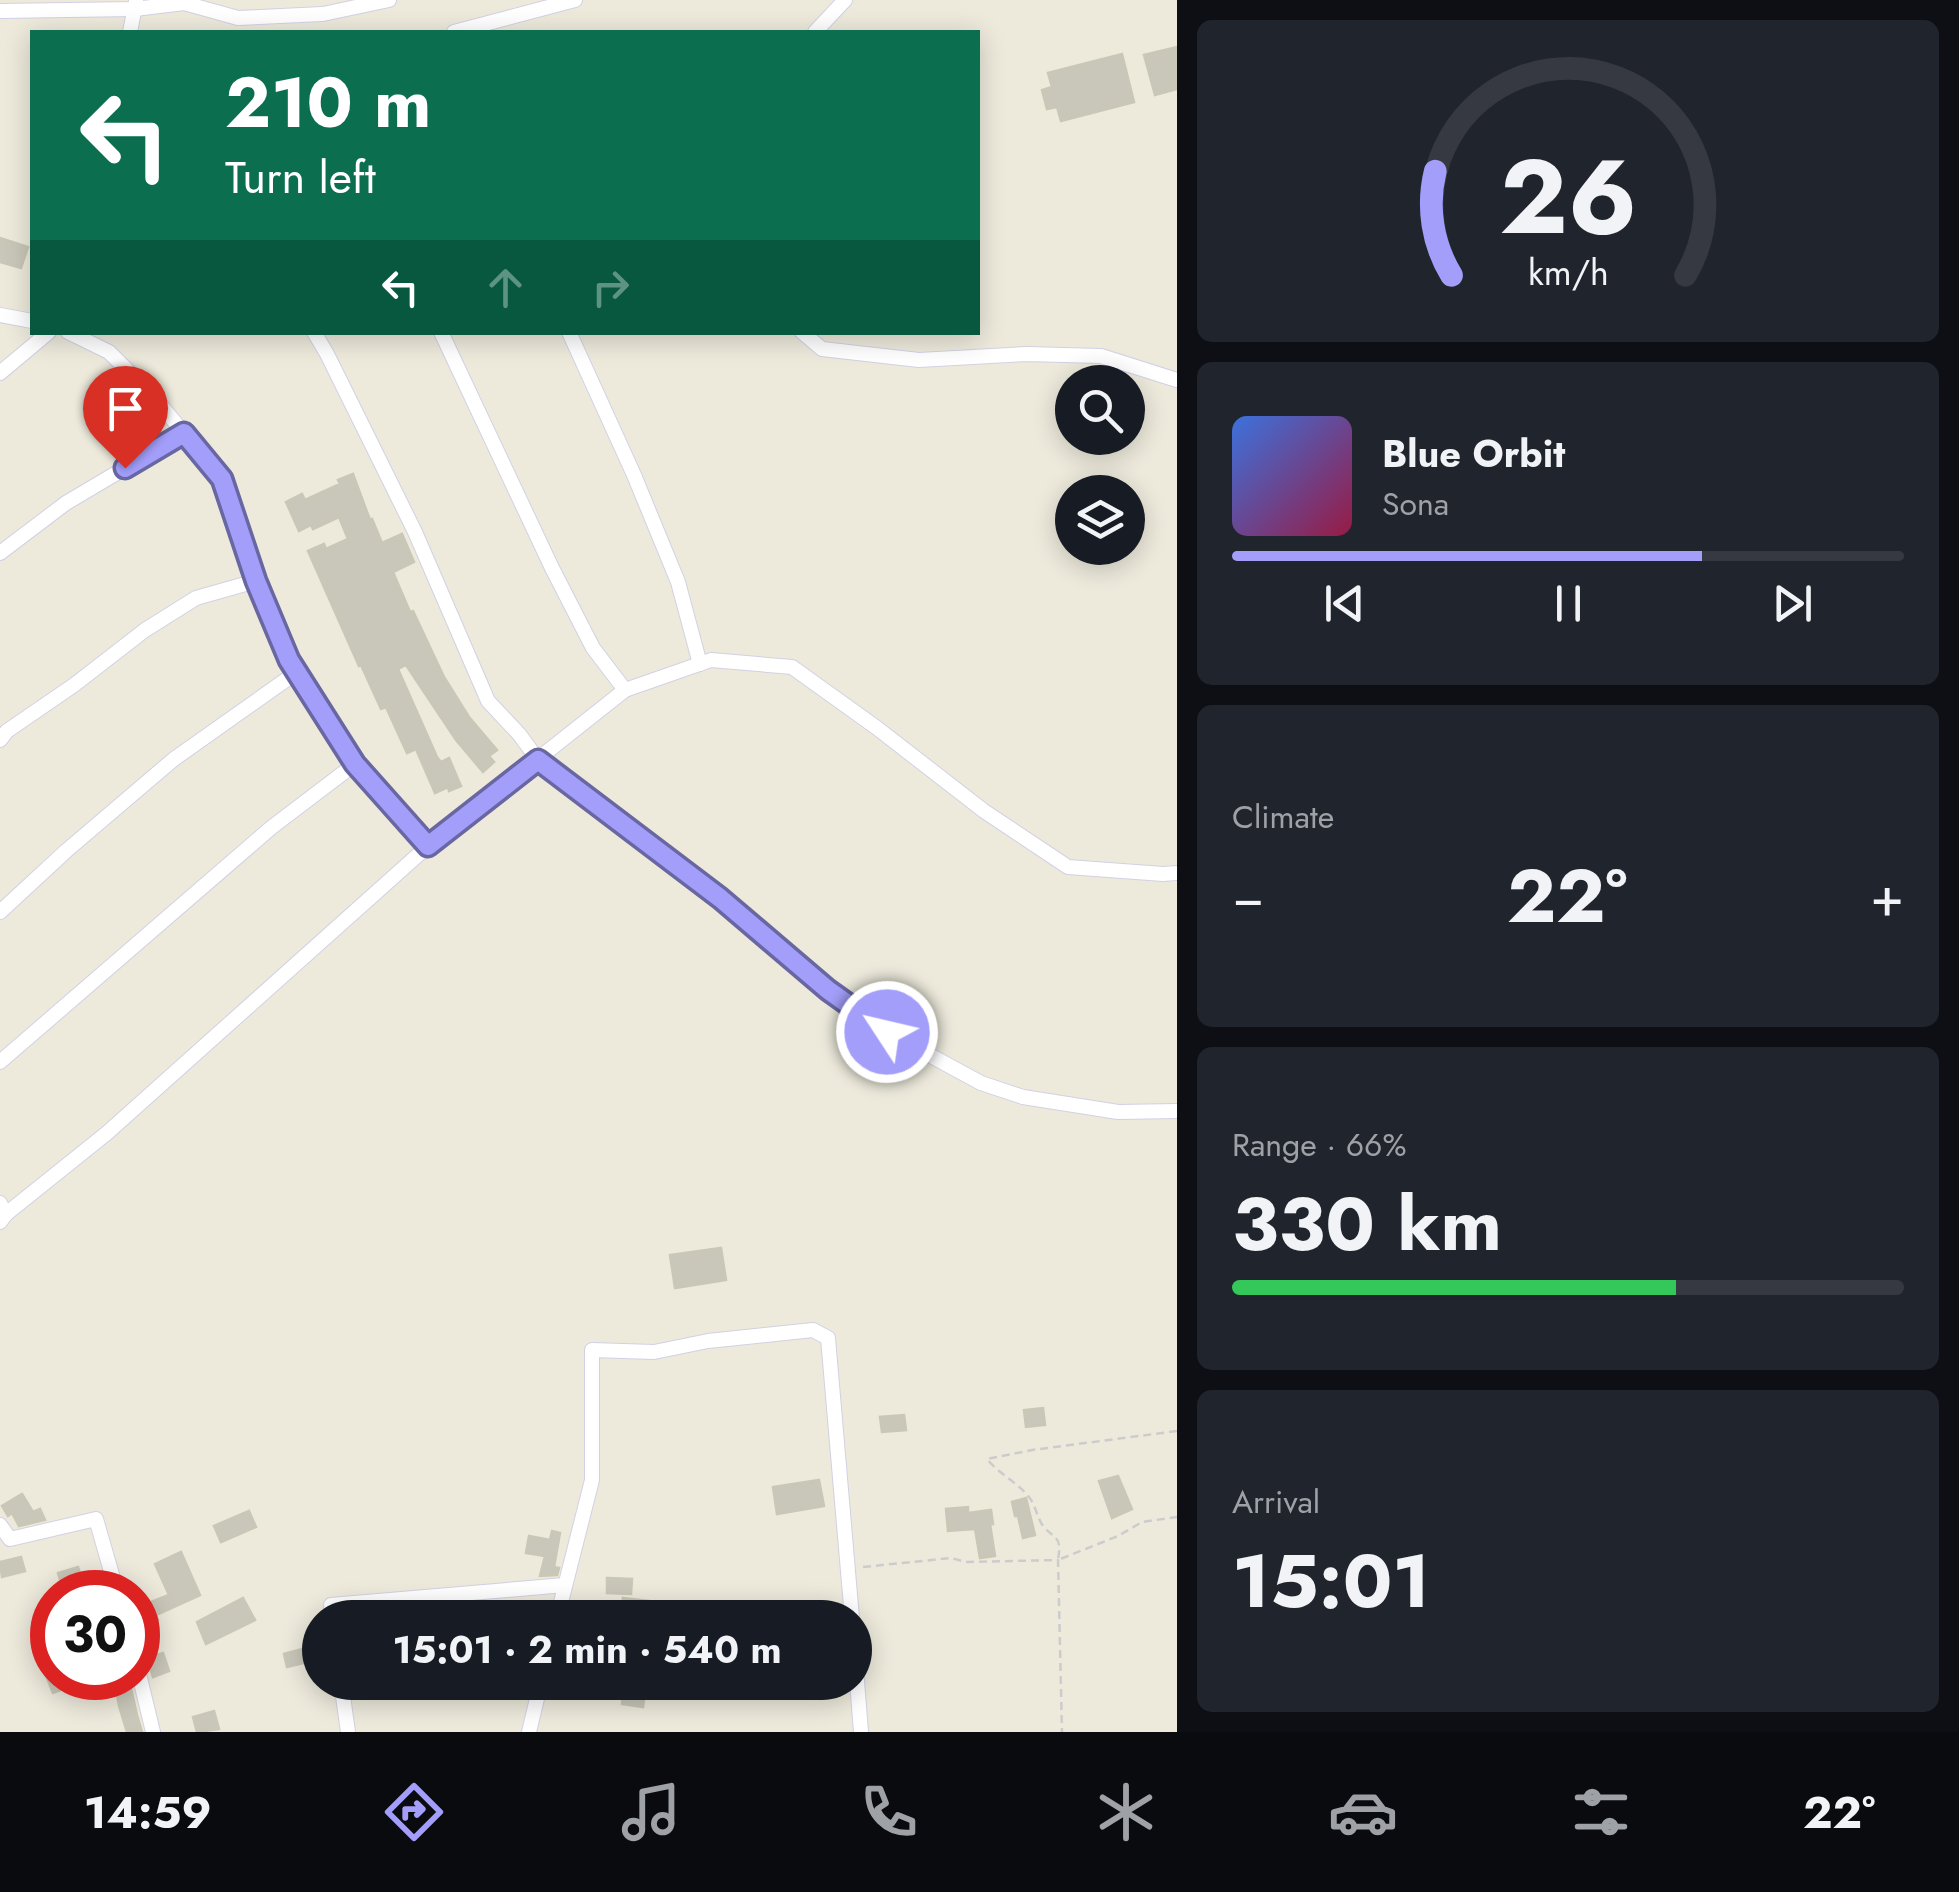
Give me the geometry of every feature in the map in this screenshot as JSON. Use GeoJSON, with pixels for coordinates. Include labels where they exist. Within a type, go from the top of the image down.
{"type":"FeatureCollection","features":[{"type":"Feature","properties":{"kind":"street"},"geometry":{"type":"LineString","coordinates":[[0,11],[184,3],[238,18],[389,0]]}},
{"type":"Feature","properties":{"kind":"street"},"geometry":{"type":"LineString","coordinates":[[462,30],[574,0]]}},
{"type":"Feature","properties":{"kind":"street"},"geometry":{"type":"LineString","coordinates":[[817,30],[845,0]]}},
{"type":"Feature","properties":{"kind":"street"},"geometry":{"type":"LineString","coordinates":[[130,30],[136,5]]}},
{"type":"Feature","properties":{"kind":"street"},"geometry":{"type":"LineString","coordinates":[[0,315],[30,321]]}},
{"type":"Feature","properties":{"kind":"street"},"geometry":{"type":"LineString","coordinates":[[0,373],[46,335]]}},
{"type":"Feature","properties":{"kind":"street"},"geometry":{"type":"LineString","coordinates":[[74,335],[109,352],[154,397],[222,479],[256,581],[289,660],[355,764],[428,846]]}},
{"type":"Feature","properties":{"kind":"street"},"geometry":{"type":"LineString","coordinates":[[316,335],[414,532],[488,702],[538,760],[720,898],[828,990],[903,1040],[981,1083],[1023,1097],[1118,1112],[1176,1111]]}},
{"type":"Feature","properties":{"kind":"street"},"geometry":{"type":"LineString","coordinates":[[442,335],[593,648],[625,690]]}},
{"type":"Feature","properties":{"kind":"street"},"geometry":{"type":"LineString","coordinates":[[569,335],[678,582],[700,664]]}},
{"type":"Feature","properties":{"kind":"street"},"geometry":{"type":"LineString","coordinates":[[805,335],[822,350],[919,360],[1027,354],[1101,356],[1176,380]]}},
{"type":"Feature","properties":{"kind":"street"},"geometry":{"type":"LineString","coordinates":[[0,554],[66,504],[184,433]]}},
{"type":"Feature","properties":{"kind":"street"},"geometry":{"type":"LineString","coordinates":[[0,740],[7,731],[196,598],[256,581]]}},
{"type":"Feature","properties":{"kind":"street"},"geometry":{"type":"LineString","coordinates":[[2,1213],[107,1132],[428,846],[625,690],[712,660],[792,667],[984,811],[1068,868],[1176,873]]}},
{"type":"Feature","properties":{"kind":"street"},"geometry":{"type":"LineString","coordinates":[[0,912],[174,759],[297,672]]}},
{"type":"Feature","properties":{"kind":"street"},"geometry":{"type":"LineString","coordinates":[[0,1062],[272,827],[355,764]]}},
{"type":"Feature","properties":{"kind":"street"},"geometry":{"type":"LineString","coordinates":[[562,1600],[592,1480],[592,1350],[654,1352],[708,1341],[813,1330],[828,1338],[851,1600]]}},
{"type":"Feature","properties":{"kind":"street"},"geometry":{"type":"LineString","coordinates":[[0,1525],[10,1539],[96,1518],[111,1570]]}},
{"type":"Feature","properties":{"kind":"street"},"geometry":{"type":"LineString","coordinates":[[393,1600],[565,1586]]}},
{"type":"Feature","properties":{"kind":"street"},"geometry":{"type":"LineString","coordinates":[[145,1700],[153,1732]]}},
{"type":"Feature","properties":{"kind":"street"},"geometry":{"type":"LineString","coordinates":[[344,1700],[348,1732]]}},
{"type":"Feature","properties":{"kind":"street"},"geometry":{"type":"LineString","coordinates":[[529,1732],[537,1700]]}},
{"type":"Feature","properties":{"kind":"street"},"geometry":{"type":"LineString","coordinates":[[858,1700],[861,1732]]}},
{"type":"Feature","properties":{"kind":"path"},"geometry":{"type":"LineString","coordinates":[[1062,1732],[1060,1547],[1055,1534],[1042,1526],[1029,1496],[987,1460],[1032,1450],[1176,1431]]}},
{"type":"Feature","properties":{"kind":"path"},"geometry":{"type":"LineString","coordinates":[[848,1569],[951,1558],[966,1562],[1058,1560],[1142,1522],[1176,1517]]}},
{"type":"Feature","properties":{"kind":"building"},"geometry":{"type":"Polygon","coordinates":[[[1177,47],[1177,89],[1155,95],[1144,55],[1177,47]]]}},
{"type":"Feature","properties":{"kind":"building"},"geometry":{"type":"Polygon","coordinates":[[[1122,54],[1134,102],[1061,121],[1057,107],[1047,109],[1042,90],[1052,87],[1048,73],[1122,54]]]}},
{"type":"Feature","properties":{"kind":"building"},"geometry":{"type":"Polygon","coordinates":[[[0,238],[28,247],[21,268],[0,262],[0,238]]]}},
{"type":"Feature","properties":{"kind":"building"},"geometry":{"type":"Polygon","coordinates":[[[115,403],[135,434],[113,448],[93,417],[115,403]]]}},
{"type":"Feature","properties":{"kind":"building"},"geometry":{"type":"Polygon","coordinates":[[[353,474],[382,543],[402,534],[414,562],[393,572],[410,612],[413,611],[444,677],[469,717],[497,750],[489,756],[494,762],[483,772],[456,740],[406,665],[398,669],[437,757],[441,762],[449,758],[461,786],[449,791],[448,787],[435,793],[416,749],[407,753],[386,707],[381,709],[308,551],[324,544],[326,549],[348,539],[339,517],[299,531],[286,502],[302,494],[305,500],[353,474]]]}},
{"type":"Feature","properties":{"kind":"building"},"geometry":{"type":"Polygon","coordinates":[[[721,1248],[726,1280],[675,1288],[670,1255],[721,1248]]]}},
{"type":"Feature","properties":{"kind":"building"},"geometry":{"type":"Polygon","coordinates":[[[1043,1408],[1045,1425],[1026,1427],[1024,1410],[1043,1408]]]}},
{"type":"Feature","properties":{"kind":"building"},"geometry":{"type":"Polygon","coordinates":[[[904,1415],[906,1430],[882,1432],[880,1417],[904,1415]]]}},
{"type":"Feature","properties":{"kind":"building"},"geometry":{"type":"Polygon","coordinates":[[[1118,1476],[1132,1509],[1112,1518],[1099,1481],[1118,1476]]]}},
{"type":"Feature","properties":{"kind":"building"},"geometry":{"type":"Polygon","coordinates":[[[819,1480],[824,1506],[777,1514],[773,1487],[819,1480]]]}},
{"type":"Feature","properties":{"kind":"building"},"geometry":{"type":"Polygon","coordinates":[[[22,1494],[33,1512],[40,1509],[45,1520],[19,1526],[12,1513],[8,1516],[2,1506],[22,1494]]]}},
{"type":"Feature","properties":{"kind":"building"},"geometry":{"type":"Polygon","coordinates":[[[1026,1498],[1035,1535],[1023,1538],[1012,1502],[1026,1498]]]}},
{"type":"Feature","properties":{"kind":"building"},"geometry":{"type":"Polygon","coordinates":[[[968,1507],[968,1513],[991,1510],[995,1556],[980,1558],[975,1529],[948,1531],[946,1509],[968,1507]]]}},
{"type":"Feature","properties":{"kind":"building"},"geometry":{"type":"Polygon","coordinates":[[[249,1511],[256,1527],[221,1542],[214,1526],[249,1511]]]}},
{"type":"Feature","properties":{"kind":"building"},"geometry":{"type":"Polygon","coordinates":[[[552,1531],[560,1533],[554,1567],[559,1568],[557,1575],[540,1576],[545,1556],[526,1553],[529,1536],[550,1540],[552,1531]]]}},
{"type":"Feature","properties":{"kind":"building"},"geometry":{"type":"Polygon","coordinates":[[[181,1552],[200,1595],[160,1613],[160,1598],[169,1595],[155,1564],[181,1552]]]}},
{"type":"Feature","properties":{"kind":"building"},"geometry":{"type":"Polygon","coordinates":[[[21,1557],[25,1571],[2,1577],[0,1562],[21,1557]]]}},
{"type":"Feature","properties":{"kind":"building"},"geometry":{"type":"Polygon","coordinates":[[[607,1578],[632,1579],[631,1594],[607,1593],[607,1578]]]}},
{"type":"Feature","properties":{"kind":"building"},"geometry":{"type":"Polygon","coordinates":[[[243,1598],[255,1620],[206,1644],[197,1622],[243,1598]]]}},
{"type":"Feature","properties":{"kind":"building"},"geometry":{"type":"Polygon","coordinates":[[[302,1649],[302,1663],[287,1667],[284,1654],[302,1649]]]}},
{"type":"Feature","properties":{"kind":"building"},"geometry":{"type":"Polygon","coordinates":[[[163,1653],[169,1671],[160,1674],[163,1653]]]}},
{"type":"Feature","properties":{"kind":"building"},"geometry":{"type":"Polygon","coordinates":[[[118,1700],[134,1700],[142,1732],[127,1732],[118,1700]]]}},
{"type":"Feature","properties":{"kind":"building"},"geometry":{"type":"Polygon","coordinates":[[[622,1700],[644,1700],[643,1707],[622,1704],[622,1700]]]}},
{"type":"Feature","properties":{"kind":"building"},"geometry":{"type":"Polygon","coordinates":[[[214,1711],[219,1729],[197,1732],[193,1717],[214,1711]]]}},
{"type":"Feature","properties":{"kind":"route"},"geometry":{"type":"LineString","coordinates":[[125,468],[184,433],[222,479],[256,581],[289,660],[355,764],[428,846],[538,760],[720,898],[828,990],[887,1032]]}}]}
